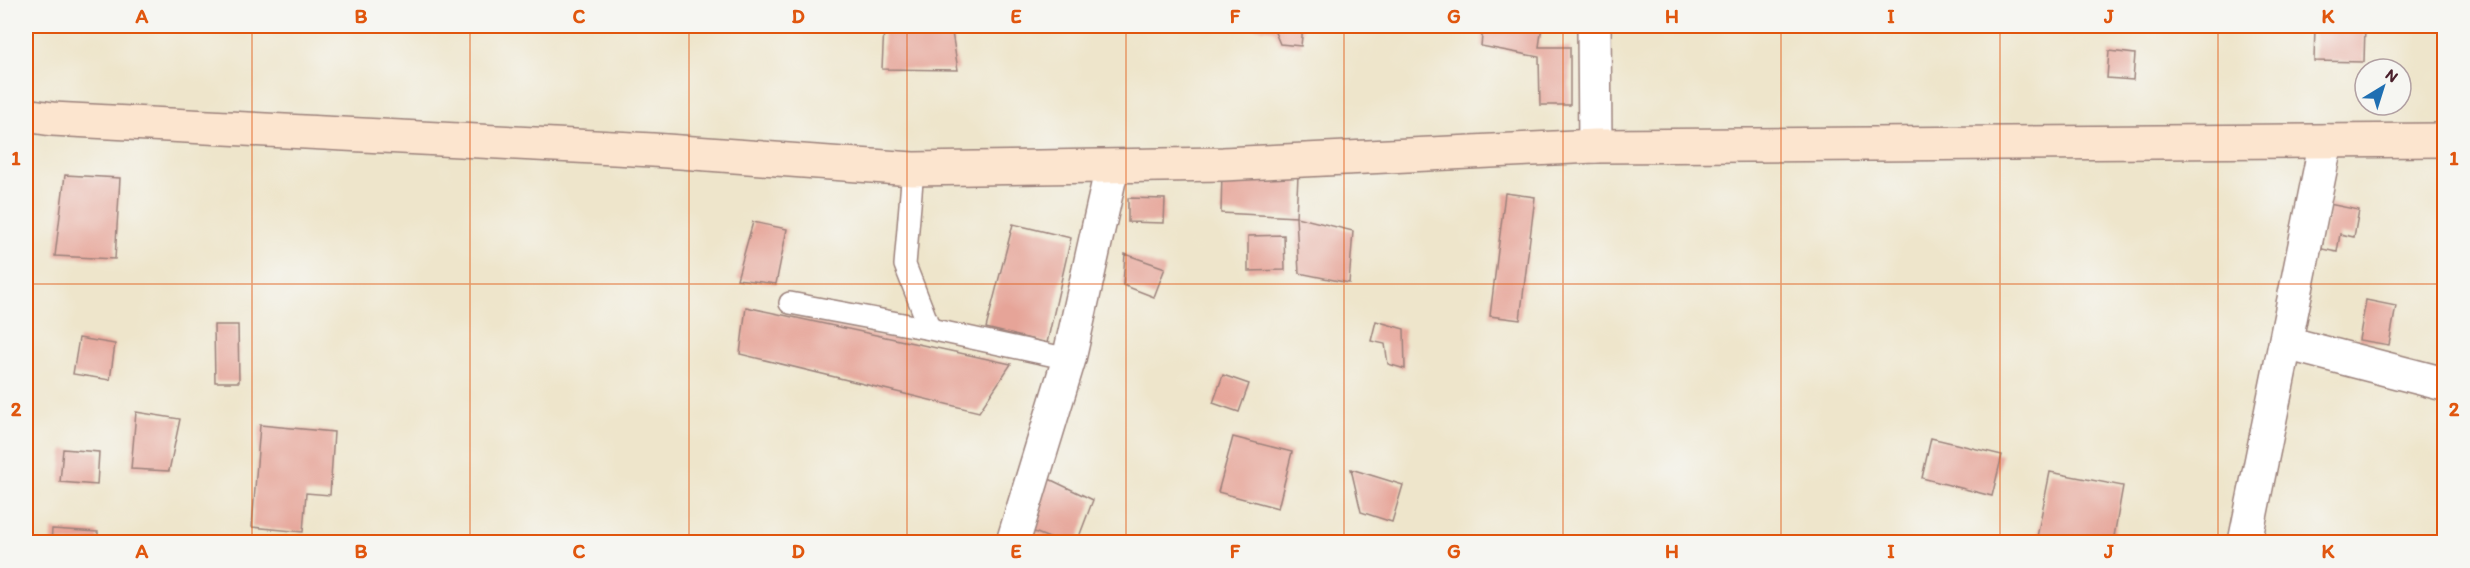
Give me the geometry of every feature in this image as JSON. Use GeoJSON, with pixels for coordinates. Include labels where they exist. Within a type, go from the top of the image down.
{"type":"FeatureCollection","features":[{"type":"Feature","properties":{"kind":"main road"},"geometry":{"type":"LineString","coordinates":[[26,115],[52,119],[653,150],[913,169],[1223,165],[1595,146],[2445,140]]}},
{"type":"Feature","properties":{"kind":"street"},"geometry":{"type":"LineString","coordinates":[[1594,26],[1595,146]]}},
{"type":"Feature","properties":{"kind":"street"},"geometry":{"type":"LineString","coordinates":[[2246,543],[2326,141]]}},
{"type":"Feature","properties":{"kind":"street"},"geometry":{"type":"LineString","coordinates":[[1013,543],[1069,359],[1112,167]]}},
{"type":"Feature","properties":{"kind":"street"},"geometry":{"type":"LineString","coordinates":[[2286,343],[2445,384]]}},
{"type":"Feature","properties":{"kind":"lane"},"geometry":{"type":"LineString","coordinates":[[913,169],[906,265],[930,329]]}},
{"type":"Feature","properties":{"kind":"lane"},"geometry":{"type":"LineString","coordinates":[[790,303],[930,329],[1069,359]]}},
{"type":"Feature","properties":{"kind":"building"},"geometry":{"type":"Polygon","coordinates":[[[884,26],[951,26],[958,70],[882,69],[884,26]]]}},
{"type":"Feature","properties":{"kind":"building"},"geometry":{"type":"Polygon","coordinates":[[[1242,26],[1303,26],[1301,46],[1280,44],[1274,30],[1242,26]]]}},
{"type":"Feature","properties":{"kind":"building"},"geometry":{"type":"Polygon","coordinates":[[[1483,26],[1542,26],[1539,47],[1570,47],[1570,105],[1540,105],[1539,57],[1481,46],[1483,26]]]}},
{"type":"Feature","properties":{"kind":"building"},"geometry":{"type":"Polygon","coordinates":[[[2315,26],[2365,26],[2364,57],[2353,57],[2353,62],[2314,61],[2315,26]]]}},
{"type":"Feature","properties":{"kind":"building"},"geometry":{"type":"Polygon","coordinates":[[[2109,51],[2135,54],[2133,80],[2107,78],[2109,51]]]}},
{"type":"Feature","properties":{"kind":"building"},"geometry":{"type":"Polygon","coordinates":[[[1222,172],[1298,176],[1296,217],[1221,213],[1222,172]]]}},
{"type":"Feature","properties":{"kind":"building"},"geometry":{"type":"Polygon","coordinates":[[[65,175],[120,178],[115,259],[55,256],[65,175]]]}},
{"type":"Feature","properties":{"kind":"building"},"geometry":{"type":"Polygon","coordinates":[[[1505,193],[1535,197],[1520,320],[1490,316],[1505,193]]]}},
{"type":"Feature","properties":{"kind":"building"},"geometry":{"type":"Polygon","coordinates":[[[1128,198],[1165,199],[1164,223],[1128,222],[1128,198]]]}},
{"type":"Feature","properties":{"kind":"building"},"geometry":{"type":"Polygon","coordinates":[[[2329,204],[2359,210],[2354,237],[2340,234],[2337,252],[2322,249],[2329,204]]]}},
{"type":"Feature","properties":{"kind":"building"},"geometry":{"type":"Polygon","coordinates":[[[1296,217],[1353,231],[1349,283],[1299,273],[1296,217]]]}},
{"type":"Feature","properties":{"kind":"building"},"geometry":{"type":"Polygon","coordinates":[[[753,222],[787,229],[776,284],[737,279],[753,222]]]}},
{"type":"Feature","properties":{"kind":"building"},"geometry":{"type":"Polygon","coordinates":[[[1013,224],[1071,238],[1047,343],[986,328],[1013,224]]]}},
{"type":"Feature","properties":{"kind":"building"},"geometry":{"type":"Polygon","coordinates":[[[1284,235],[1285,270],[1248,271],[1248,236],[1284,235]]]}},
{"type":"Feature","properties":{"kind":"building"},"geometry":{"type":"Polygon","coordinates":[[[1125,254],[1165,268],[1154,297],[1123,285],[1125,254]]]}},
{"type":"Feature","properties":{"kind":"building"},"geometry":{"type":"Polygon","coordinates":[[[2366,300],[2396,306],[2389,345],[2359,340],[2366,300]]]}},
{"type":"Feature","properties":{"kind":"building"},"geometry":{"type":"Polygon","coordinates":[[[746,307],[1011,364],[979,412],[740,354],[746,307]]]}},
{"type":"Feature","properties":{"kind":"building"},"geometry":{"type":"Polygon","coordinates":[[[1376,321],[1404,329],[1405,369],[1388,364],[1385,344],[1371,341],[1376,321]]]}},
{"type":"Feature","properties":{"kind":"building"},"geometry":{"type":"Polygon","coordinates":[[[214,325],[238,325],[239,382],[215,382],[214,325]]]}},
{"type":"Feature","properties":{"kind":"building"},"geometry":{"type":"Polygon","coordinates":[[[79,338],[115,344],[110,380],[73,374],[79,338]]]}},
{"type":"Feature","properties":{"kind":"building"},"geometry":{"type":"Polygon","coordinates":[[[1223,375],[1249,384],[1239,412],[1213,403],[1223,375]]]}},
{"type":"Feature","properties":{"kind":"building"},"geometry":{"type":"Polygon","coordinates":[[[136,412],[180,419],[169,471],[131,469],[136,412]]]}},
{"type":"Feature","properties":{"kind":"building"},"geometry":{"type":"Polygon","coordinates":[[[260,425],[334,432],[330,495],[306,493],[303,532],[252,527],[260,425]]]}},
{"type":"Feature","properties":{"kind":"building"},"geometry":{"type":"Polygon","coordinates":[[[1233,437],[1292,452],[1278,508],[1218,492],[1233,437]]]}},
{"type":"Feature","properties":{"kind":"building"},"geometry":{"type":"Polygon","coordinates":[[[1931,438],[2002,455],[1992,496],[1922,478],[1931,438]]]}},
{"type":"Feature","properties":{"kind":"building"},"geometry":{"type":"Polygon","coordinates":[[[63,449],[99,452],[97,485],[60,482],[63,449]]]}},
{"type":"Feature","properties":{"kind":"building"},"geometry":{"type":"Polygon","coordinates":[[[1351,469],[1403,485],[1392,522],[1361,512],[1351,469]]]}},
{"type":"Feature","properties":{"kind":"building"},"geometry":{"type":"Polygon","coordinates":[[[2050,472],[2123,486],[2113,542],[2036,542],[2050,472]]]}},
{"type":"Feature","properties":{"kind":"building"},"geometry":{"type":"Polygon","coordinates":[[[1045,477],[1093,500],[1077,542],[1059,542],[1027,529],[1045,477]]]}},
{"type":"Feature","properties":{"kind":"building"},"geometry":{"type":"Polygon","coordinates":[[[52,529],[98,532],[98,542],[51,542],[52,529]]]}}]}
